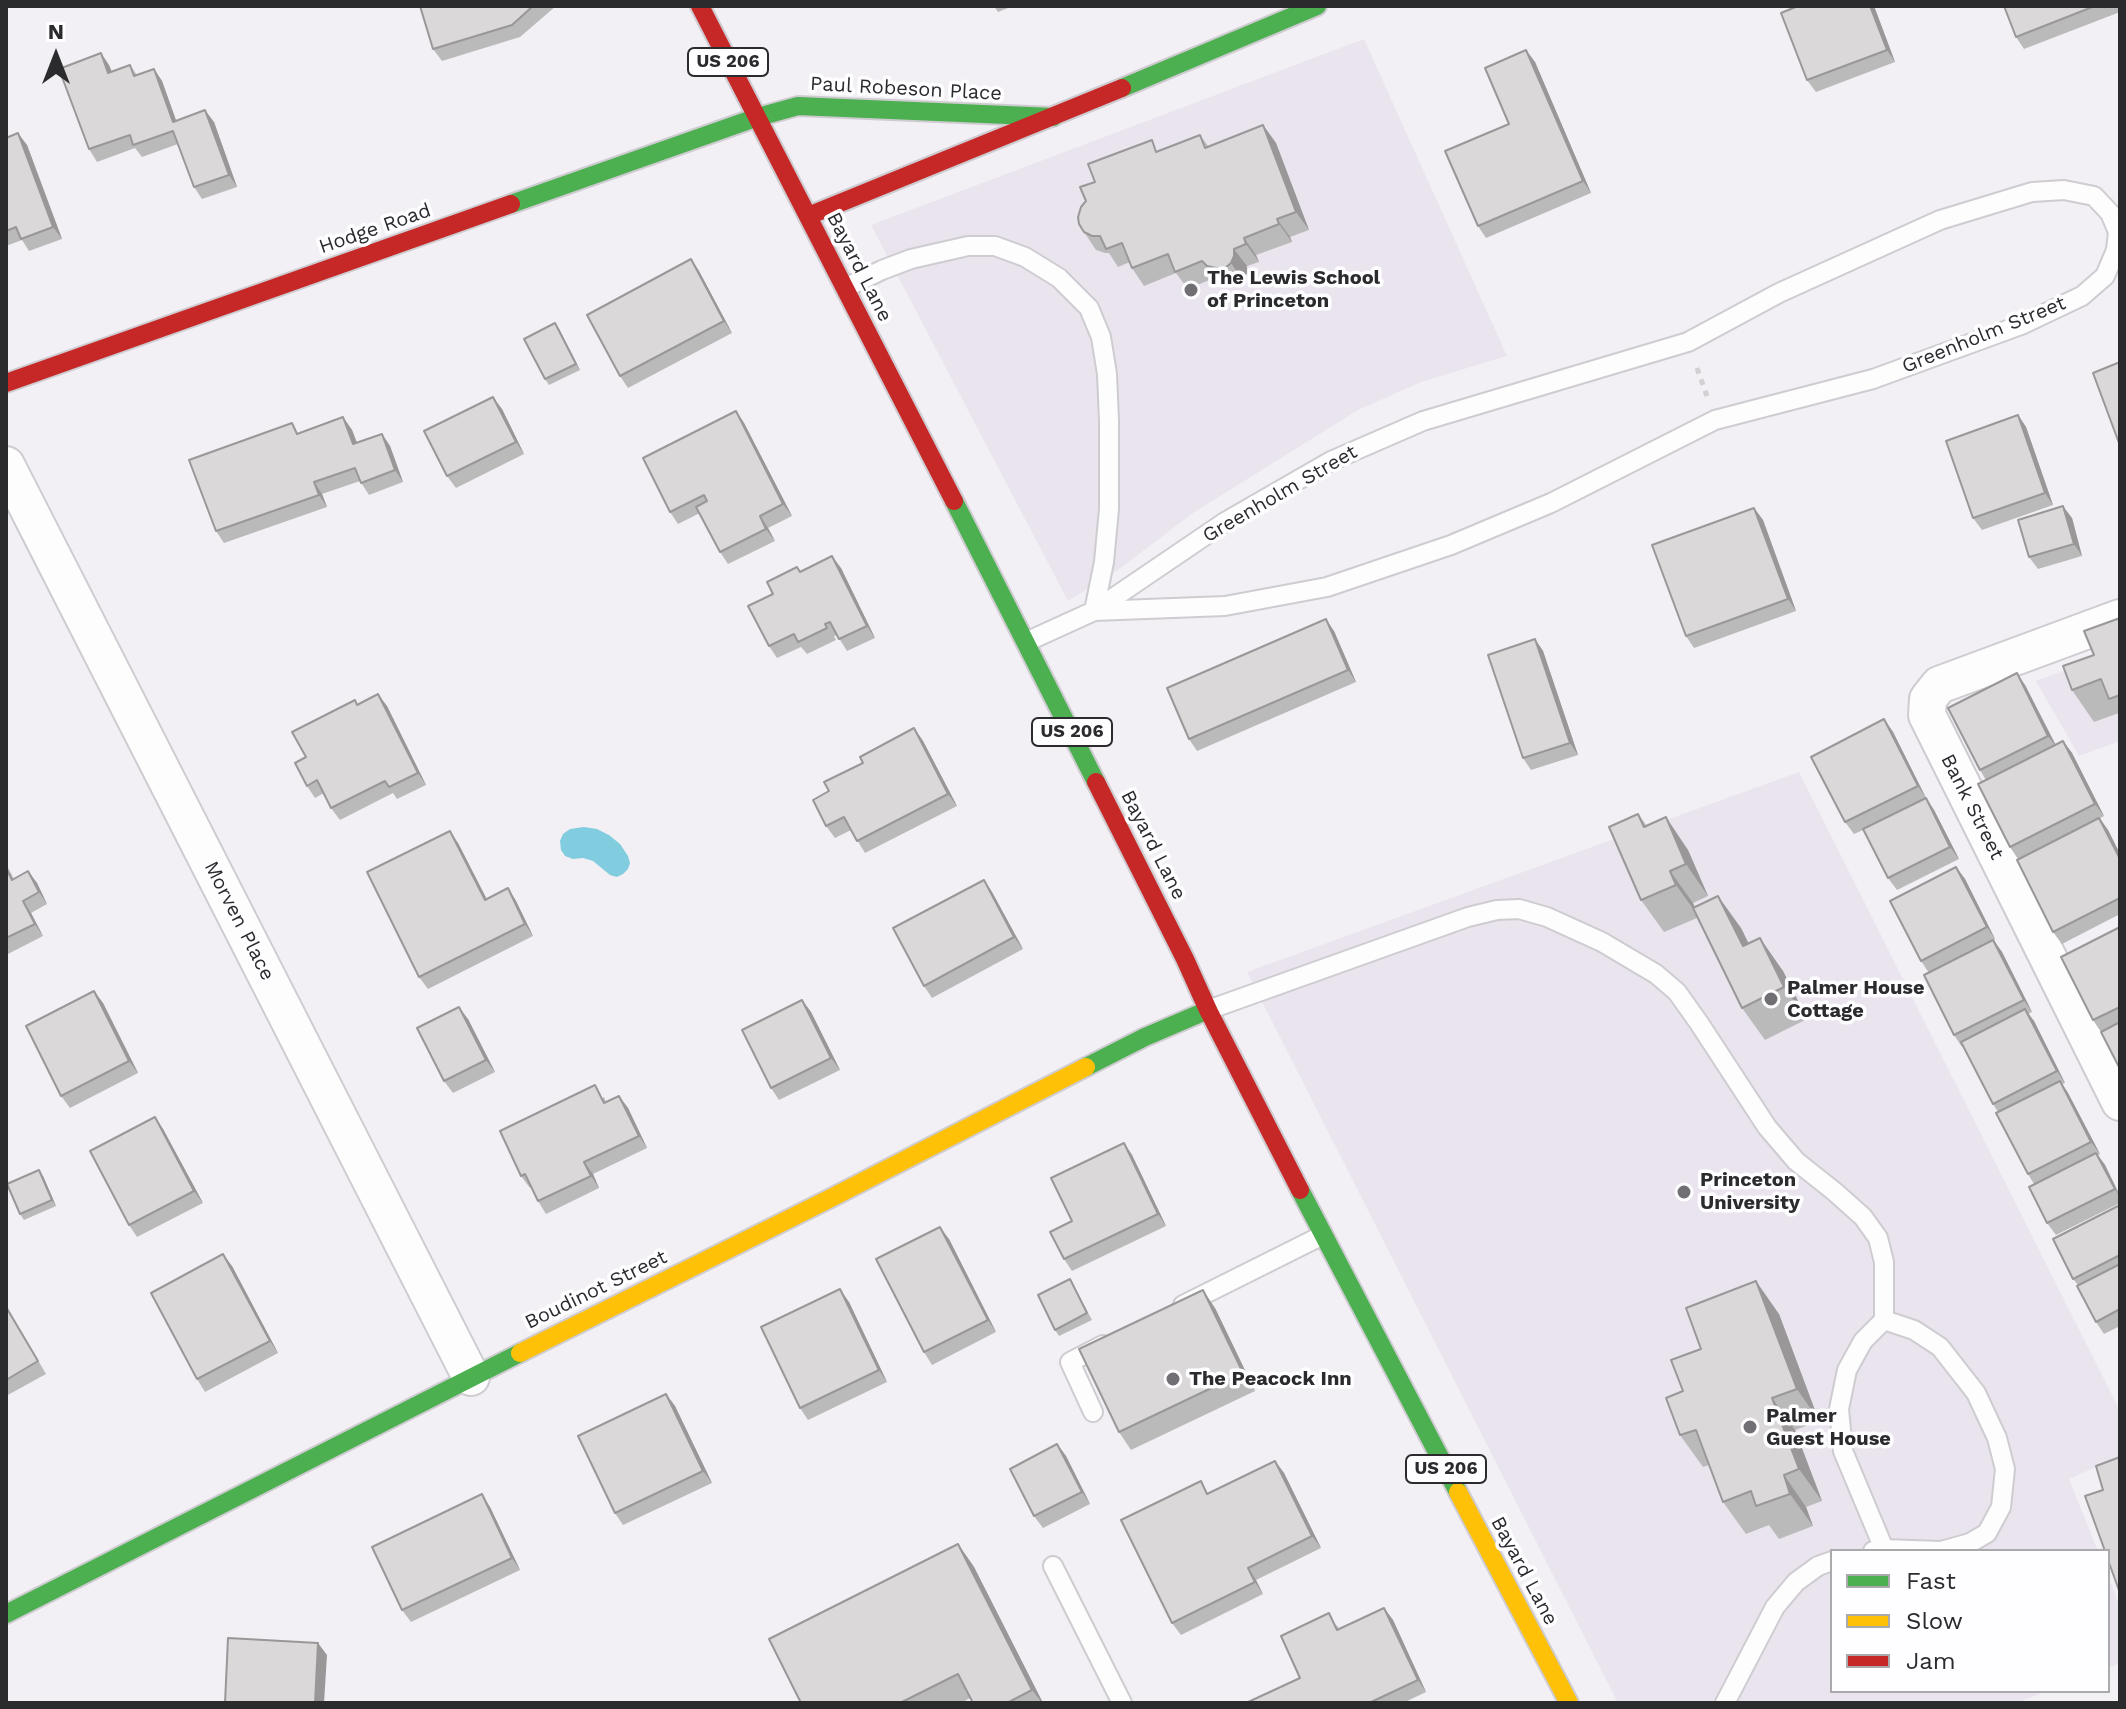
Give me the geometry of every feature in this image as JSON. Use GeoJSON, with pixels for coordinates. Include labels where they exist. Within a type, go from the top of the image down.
{"type":"FeatureCollection","features":[{"type":"Feature","properties":{"kind":"main road","name":"Bayard Lane"},"geometry":{"type":"LineString","coordinates":[[700,6],[1026,642],[1323,1235],[1569,1703]]}},
{"type":"Feature","properties":{"kind":"main road","name":"Paul Robeson Place"},"geometry":{"type":"LineString","coordinates":[[808,216],[1053,117],[1269,15],[1317,6]]}},
{"type":"Feature","properties":{"kind":"main road","name":"Paul Robeson Place"},"geometry":{"type":"LineString","coordinates":[[758,117],[798,106],[1053,117]]}},
{"type":"Feature","properties":{"kind":"main road","name":"Hodge Road"},"geometry":{"type":"LineString","coordinates":[[6,383],[758,117]]}},
{"type":"Feature","properties":{"kind":"main road","name":"Boudinot Street"},"geometry":{"type":"LineString","coordinates":[[6,1614],[1145,1037],[1208,1010]]}},
{"type":"Feature","properties":{"kind":"street","name":"Morven Place"},"geometry":{"type":"LineString","coordinates":[[6,465],[471,1377]]}},
{"type":"Feature","properties":{"kind":"street","name":"Bank Street"},"geometry":{"type":"LineString","coordinates":[[2120,618],[1939,685],[1928,699],[1927,715],[2120,1102]]}},
{"type":"Feature","properties":{"kind":"lane","name":"Greenholm Street"},"geometry":{"type":"LineString","coordinates":[[1026,642],[1094,611],[1225,522],[1331,461],[1423,421],[1688,342],[1779,293],[1940,220],[2032,192],[2064,190],[2094,196],[2110,213],[2118,232],[2116,250],[2105,276],[2082,296],[2021,325],[1873,379],[1715,420],[1551,503],[1451,545],[1327,587],[1225,606],[1094,611]]}},
{"type":"Feature","properties":{"kind":"lane"},"geometry":{"type":"LineString","coordinates":[[845,288],[911,259],[968,246],[995,246],[1025,257],[1059,278],[1089,308],[1101,337],[1107,374],[1109,421],[1109,509],[1104,562],[1094,611]]}},
{"type":"Feature","properties":{"kind":"lane"},"geometry":{"type":"LineString","coordinates":[[1208,1010],[1468,917],[1497,910],[1519,909],[1547,917],[1602,942],[1656,974],[1677,992],[1777,1139],[1796,1161],[1863,1217],[1878,1238],[1884,1262],[1884,1320],[1863,1341],[1847,1370],[1839,1409],[1843,1451],[1879,1549]]}},
{"type":"Feature","properties":{"kind":"lane"},"geometry":{"type":"LineString","coordinates":[[1166,1313],[1323,1235]]}},
{"type":"Feature","properties":{"kind":"lane"},"geometry":{"type":"LineString","coordinates":[[1884,1320],[1914,1330],[1940,1347],[1976,1393],[1997,1438],[2005,1469],[2001,1507],[1987,1533],[1970,1543],[1948,1549]]}},
{"type":"Feature","properties":{"kind":"lane"},"geometry":{"type":"LineString","coordinates":[[1093,1412],[1070,1362],[1125,1334]]}},
{"type":"Feature","properties":{"kind":"lane"},"geometry":{"type":"LineString","coordinates":[[1725,1703],[1775,1607],[1796,1582],[1818,1566],[1830,1562]]}},
{"type":"Feature","properties":{"kind":"lane"},"geometry":{"type":"LineString","coordinates":[[1053,1566],[1122,1703]]}},
{"type":"Feature","properties":{"kind":"path"},"geometry":{"type":"LineString","coordinates":[[1688,342],[1715,420]]}},
{"type":"Feature","properties":{"kind":"shaded area","name":"The Lewis School of Princeton"},"geometry":{"type":"Polygon","coordinates":[[[1364,39],[1507,356],[1421,382],[1358,410],[1193,513],[1118,570],[1068,601],[871,225],[1364,39]]]}},
{"type":"Feature","properties":{"kind":"shaded area"},"geometry":{"type":"Polygon","coordinates":[[[2120,650],[2120,741],[2079,756],[2036,681],[2120,650]]]}},
{"type":"Feature","properties":{"kind":"shaded area","name":"Princeton University"},"geometry":{"type":"Polygon","coordinates":[[[1799,772],[2120,1411],[2120,1456],[2069,1479],[2097,1549],[1830,1549],[1830,1693],[2042,1693],[2016,1703],[1618,1703],[1247,972],[1799,772]]]}},
{"type":"Feature","properties":{"kind":"shaded area"},"geometry":{"type":"Polygon","coordinates":[[[2110,1581],[2120,1607],[2120,1663],[2110,1667],[2110,1581]]]}},
{"type":"Feature","properties":{"kind":"water"},"geometry":{"type":"Polygon","coordinates":[[[570,829],[597,829],[620,844],[630,863],[623,874],[617,877],[610,875],[593,861],[565,856],[560,841],[563,834],[570,829]]]}},
{"type":"Feature","properties":{"kind":"building"},"geometry":{"type":"Polygon","coordinates":[[[420,6],[533,6],[512,25],[433,49],[420,6]]]}},
{"type":"Feature","properties":{"kind":"building"},"geometry":{"type":"Polygon","coordinates":[[[1798,6],[1870,6],[1887,50],[1807,80],[1781,13],[1798,6]]]}},
{"type":"Feature","properties":{"kind":"building"},"geometry":{"type":"Polygon","coordinates":[[[2004,6],[2095,6],[2016,37],[2004,6]]]}},
{"type":"Feature","properties":{"kind":"building"},"geometry":{"type":"Polygon","coordinates":[[[1526,50],[1583,181],[1478,226],[1445,151],[1509,124],[1485,68],[1526,50]]]}},
{"type":"Feature","properties":{"kind":"building"},"geometry":{"type":"Polygon","coordinates":[[[101,53],[108,73],[130,65],[134,76],[154,69],[173,122],[205,110],[229,175],[194,187],[173,131],[133,145],[130,135],[89,149],[59,69],[101,53]]]}},
{"type":"Feature","properties":{"kind":"building"},"geometry":{"type":"Polygon","coordinates":[[[1263,125],[1296,212],[1277,219],[1279,224],[1244,238],[1246,244],[1234,249],[1231,263],[1225,268],[1207,266],[1202,261],[1175,272],[1168,254],[1132,268],[1122,243],[1106,249],[1100,236],[1084,232],[1079,224],[1081,207],[1086,201],[1080,187],[1095,182],[1088,164],[1152,140],[1156,152],[1200,135],[1205,148],[1263,125]]]}},
{"type":"Feature","properties":{"kind":"building"},"geometry":{"type":"Polygon","coordinates":[[[18,133],[53,227],[21,239],[16,227],[6,231],[6,138],[18,133]]]}},
{"type":"Feature","properties":{"kind":"building"},"geometry":{"type":"Polygon","coordinates":[[[691,259],[724,321],[620,376],[587,315],[691,259]]]}},
{"type":"Feature","properties":{"kind":"building"},"geometry":{"type":"Polygon","coordinates":[[[555,323],[576,364],[545,379],[524,339],[555,323]]]}},
{"type":"Feature","properties":{"kind":"building"},"geometry":{"type":"Polygon","coordinates":[[[2120,362],[2120,443],[2119,443],[2093,373],[2120,362]]]}},
{"type":"Feature","properties":{"kind":"building"},"geometry":{"type":"Polygon","coordinates":[[[493,397],[516,442],[447,476],[424,431],[493,397]]]}},
{"type":"Feature","properties":{"kind":"building"},"geometry":{"type":"Polygon","coordinates":[[[736,411],[783,504],[760,516],[766,529],[720,552],[696,507],[707,501],[704,495],[670,512],[643,458],[736,411]]]}},
{"type":"Feature","properties":{"kind":"building"},"geometry":{"type":"Polygon","coordinates":[[[2018,415],[2045,493],[1973,518],[1946,441],[2018,415]]]}},
{"type":"Feature","properties":{"kind":"building"},"geometry":{"type":"Polygon","coordinates":[[[343,417],[353,444],[382,434],[395,470],[361,483],[355,468],[314,482],[319,495],[216,531],[189,460],[292,423],[297,434],[343,417]]]}},
{"type":"Feature","properties":{"kind":"building"},"geometry":{"type":"Polygon","coordinates":[[[2063,506],[2074,544],[2029,557],[2018,520],[2063,506]]]}},
{"type":"Feature","properties":{"kind":"building"},"geometry":{"type":"Polygon","coordinates":[[[1754,508],[1788,599],[1686,636],[1652,545],[1754,508]]]}},
{"type":"Feature","properties":{"kind":"building"},"geometry":{"type":"Polygon","coordinates":[[[832,556],[867,626],[839,639],[830,622],[825,624],[827,628],[798,642],[794,634],[769,646],[748,606],[773,594],[767,582],[797,567],[800,572],[832,556]]]}},
{"type":"Feature","properties":{"kind":"building"},"geometry":{"type":"Polygon","coordinates":[[[2120,618],[2120,695],[2109,699],[2101,679],[2072,690],[2063,666],[2094,655],[2084,631],[2120,618]]]}},
{"type":"Feature","properties":{"kind":"building"},"geometry":{"type":"Polygon","coordinates":[[[1326,619],[1348,670],[1189,739],[1167,688],[1326,619]]]}},
{"type":"Feature","properties":{"kind":"building"},"geometry":{"type":"Polygon","coordinates":[[[1535,639],[1570,743],[1523,758],[1488,655],[1535,639]]]}},
{"type":"Feature","properties":{"kind":"building"},"geometry":{"type":"Polygon","coordinates":[[[2017,673],[2048,736],[1980,770],[1948,708],[2017,673]]]}},
{"type":"Feature","properties":{"kind":"building"},"geometry":{"type":"Polygon","coordinates":[[[378,694],[418,773],[389,787],[385,781],[331,808],[317,780],[307,786],[295,763],[306,757],[292,732],[355,700],[357,705],[378,694]]]}},
{"type":"Feature","properties":{"kind":"building"},"geometry":{"type":"Polygon","coordinates":[[[1884,719],[1918,786],[1845,822],[1811,757],[1884,719]]]}},
{"type":"Feature","properties":{"kind":"building"},"geometry":{"type":"Polygon","coordinates":[[[914,728],[948,794],[857,841],[844,817],[826,826],[813,800],[829,791],[824,782],[863,763],[860,757],[914,728]]]}},
{"type":"Feature","properties":{"kind":"building"},"geometry":{"type":"Polygon","coordinates":[[[2063,741],[2095,804],[2010,847],[1978,784],[2063,741]]]}},
{"type":"Feature","properties":{"kind":"building"},"geometry":{"type":"Polygon","coordinates":[[[1926,798],[1950,847],[1888,878],[1863,829],[1926,798]]]}},
{"type":"Feature","properties":{"kind":"building"},"geometry":{"type":"Polygon","coordinates":[[[1638,814],[1644,827],[1666,817],[1686,864],[1670,871],[1676,885],[1641,900],[1609,827],[1638,814]]]}},
{"type":"Feature","properties":{"kind":"building"},"geometry":{"type":"Polygon","coordinates":[[[2099,818],[2120,859],[2120,898],[2053,932],[2017,860],[2099,818]]]}},
{"type":"Feature","properties":{"kind":"building"},"geometry":{"type":"Polygon","coordinates":[[[450,831],[485,900],[508,888],[525,924],[419,977],[367,872],[450,831]]]}},
{"type":"Feature","properties":{"kind":"building"},"geometry":{"type":"Polygon","coordinates":[[[1956,867],[1987,927],[1921,961],[1890,901],[1956,867]]]}},
{"type":"Feature","properties":{"kind":"building"},"geometry":{"type":"Polygon","coordinates":[[[6,868],[12,880],[28,871],[39,892],[23,901],[35,924],[6,938],[6,868]]]}},
{"type":"Feature","properties":{"kind":"building"},"geometry":{"type":"Polygon","coordinates":[[[984,880],[1014,937],[924,986],[893,928],[984,880]]]}},
{"type":"Feature","properties":{"kind":"building"},"geometry":{"type":"Polygon","coordinates":[[[1718,896],[1743,946],[1760,938],[1784,987],[1742,1008],[1693,908],[1718,896]]]}},
{"type":"Feature","properties":{"kind":"building"},"geometry":{"type":"Polygon","coordinates":[[[2120,927],[2120,1007],[2093,1020],[2061,957],[2120,927]]]}},
{"type":"Feature","properties":{"kind":"building"},"geometry":{"type":"Polygon","coordinates":[[[1993,940],[2024,1000],[1954,1035],[1924,975],[1993,940]]]}},
{"type":"Feature","properties":{"kind":"building"},"geometry":{"type":"Polygon","coordinates":[[[94,991],[129,1061],[61,1096],[26,1026],[94,991]]]}},
{"type":"Feature","properties":{"kind":"building"},"geometry":{"type":"Polygon","coordinates":[[[802,1000],[831,1058],[771,1088],[742,1030],[802,1000]]]}},
{"type":"Feature","properties":{"kind":"building"},"geometry":{"type":"Polygon","coordinates":[[[459,1007],[486,1060],[444,1081],[417,1028],[459,1007]]]}},
{"type":"Feature","properties":{"kind":"building"},"geometry":{"type":"Polygon","coordinates":[[[2025,1009],[2057,1071],[1993,1104],[1961,1042],[2025,1009]]]}},
{"type":"Feature","properties":{"kind":"building"},"geometry":{"type":"Polygon","coordinates":[[[2120,1022],[2120,1069],[2101,1032],[2120,1022]]]}},
{"type":"Feature","properties":{"kind":"building"},"geometry":{"type":"Polygon","coordinates":[[[2060,1081],[2091,1142],[2028,1174],[1996,1113],[2060,1081]]]}},
{"type":"Feature","properties":{"kind":"building"},"geometry":{"type":"Polygon","coordinates":[[[595,1085],[604,1103],[619,1096],[639,1136],[584,1162],[591,1176],[538,1201],[525,1174],[521,1176],[500,1131],[595,1085]]]}},
{"type":"Feature","properties":{"kind":"building"},"geometry":{"type":"Polygon","coordinates":[[[155,1117],[194,1191],[129,1225],[90,1151],[155,1117]]]}},
{"type":"Feature","properties":{"kind":"building"},"geometry":{"type":"Polygon","coordinates":[[[1124,1143],[1158,1214],[1064,1259],[1050,1232],[1072,1221],[1051,1178],[1124,1143]]]}},
{"type":"Feature","properties":{"kind":"building"},"geometry":{"type":"Polygon","coordinates":[[[2096,1153],[2115,1189],[2047,1223],[2029,1187],[2096,1153]]]}},
{"type":"Feature","properties":{"kind":"building"},"geometry":{"type":"Polygon","coordinates":[[[39,1170],[52,1200],[20,1214],[7,1184],[39,1170]]]}},
{"type":"Feature","properties":{"kind":"building"},"geometry":{"type":"Polygon","coordinates":[[[2120,1205],[2120,1255],[2073,1279],[2053,1239],[2120,1205]]]}},
{"type":"Feature","properties":{"kind":"building"},"geometry":{"type":"Polygon","coordinates":[[[940,1227],[988,1320],[924,1352],[876,1259],[940,1227]]]}},
{"type":"Feature","properties":{"kind":"building"},"geometry":{"type":"Polygon","coordinates":[[[223,1254],[270,1341],[197,1379],[151,1293],[223,1254]]]}},
{"type":"Feature","properties":{"kind":"building"},"geometry":{"type":"Polygon","coordinates":[[[2120,1264],[2120,1309],[2096,1322],[2077,1286],[2120,1264]]]}},
{"type":"Feature","properties":{"kind":"building"},"geometry":{"type":"Polygon","coordinates":[[[1070,1279],[1087,1313],[1055,1330],[1038,1295],[1070,1279]]]}},
{"type":"Feature","properties":{"kind":"building","name":"Palmer Guest House"},"geometry":{"type":"Polygon","coordinates":[[[1756,1281],[1797,1389],[1772,1398],[1799,1469],[1784,1475],[1790,1494],[1756,1506],[1751,1491],[1723,1502],[1696,1430],[1680,1435],[1666,1398],[1683,1391],[1671,1360],[1701,1349],[1686,1308],[1756,1281]]]}},
{"type":"Feature","properties":{"kind":"building"},"geometry":{"type":"Polygon","coordinates":[[[840,1289],[879,1370],[800,1408],[761,1327],[840,1289]]]}},
{"type":"Feature","properties":{"kind":"building","name":"The Peacock Inn"},"geometry":{"type":"Polygon","coordinates":[[[1203,1290],[1243,1373],[1119,1432],[1079,1349],[1203,1290]]]}},
{"type":"Feature","properties":{"kind":"building"},"geometry":{"type":"Polygon","coordinates":[[[6,1307],[38,1361],[6,1380],[6,1307]]]}},
{"type":"Feature","properties":{"kind":"building"},"geometry":{"type":"Polygon","coordinates":[[[666,1394],[703,1471],[615,1513],[578,1436],[666,1394]]]}},
{"type":"Feature","properties":{"kind":"building"},"geometry":{"type":"Polygon","coordinates":[[[1057,1444],[1082,1492],[1034,1516],[1010,1469],[1057,1444]]]}},
{"type":"Feature","properties":{"kind":"building"},"geometry":{"type":"Polygon","coordinates":[[[2120,1457],[2120,1593],[2110,1566],[2110,1549],[2104,1549],[2085,1496],[2103,1490],[2096,1466],[2120,1457]]]}},
{"type":"Feature","properties":{"kind":"building"},"geometry":{"type":"Polygon","coordinates":[[[1275,1461],[1312,1536],[1248,1568],[1255,1582],[1172,1623],[1121,1520],[1201,1481],[1207,1494],[1275,1461]]]}},
{"type":"Feature","properties":{"kind":"building"},"geometry":{"type":"Polygon","coordinates":[[[482,1494],[512,1558],[402,1610],[372,1547],[482,1494]]]}},
{"type":"Feature","properties":{"kind":"building"},"geometry":{"type":"Polygon","coordinates":[[[958,1544],[1032,1690],[1007,1703],[973,1703],[958,1674],[900,1703],[801,1703],[769,1639],[958,1544]]]}},
{"type":"Feature","properties":{"kind":"building"},"geometry":{"type":"Polygon","coordinates":[[[1384,1608],[1418,1680],[1369,1703],[1246,1703],[1300,1678],[1281,1636],[1329,1613],[1337,1630],[1384,1608]]]}},
{"type":"Feature","properties":{"kind":"building"},"geometry":{"type":"Polygon","coordinates":[[[228,1638],[318,1643],[315,1703],[225,1703],[228,1638]]]}},
{"type":"Feature","properties":{"kind":"traffic: fast"},"geometry":{"type":"LineString","coordinates":[[1122,88],[1317,6]]}},
{"type":"Feature","properties":{"kind":"traffic: fast"},"geometry":{"type":"LineString","coordinates":[[511,204],[758,117],[798,106],[1053,117]]}},
{"type":"Feature","properties":{"kind":"traffic: fast"},"geometry":{"type":"LineString","coordinates":[[954,501],[1096,782]]}},
{"type":"Feature","properties":{"kind":"traffic: fast"},"geometry":{"type":"LineString","coordinates":[[1086,1067],[1208,1010]]}},
{"type":"Feature","properties":{"kind":"traffic: fast"},"geometry":{"type":"LineString","coordinates":[[1300,1190],[1458,1492]]}},
{"type":"Feature","properties":{"kind":"traffic: fast"},"geometry":{"type":"LineString","coordinates":[[6,1614],[520,1353]]}},
{"type":"Feature","properties":{"kind":"traffic: slow"},"geometry":{"type":"LineString","coordinates":[[520,1353],[1086,1067]]}},
{"type":"Feature","properties":{"kind":"traffic: slow"},"geometry":{"type":"LineString","coordinates":[[1458,1492],[1569,1703]]}},
{"type":"Feature","properties":{"kind":"traffic: jam"},"geometry":{"type":"LineString","coordinates":[[700,6],[954,501]]}},
{"type":"Feature","properties":{"kind":"traffic: jam"},"geometry":{"type":"LineString","coordinates":[[808,216],[1122,88]]}},
{"type":"Feature","properties":{"kind":"traffic: jam"},"geometry":{"type":"LineString","coordinates":[[6,383],[511,204]]}},
{"type":"Feature","properties":{"kind":"traffic: jam"},"geometry":{"type":"LineString","coordinates":[[1096,782],[1300,1190]]}},
{"type":"Feature","properties":{"kind":"place","name":"The Lewis School of Princeton"},"geometry":{"type":"Point","coordinates":[1191,290]}},
{"type":"Feature","properties":{"kind":"place","name":"Palmer House Cottage"},"geometry":{"type":"Point","coordinates":[1771,999]}},
{"type":"Feature","properties":{"kind":"place","name":"Princeton University"},"geometry":{"type":"Point","coordinates":[1684,1192]}},
{"type":"Feature","properties":{"kind":"place","name":"The Peacock Inn"},"geometry":{"type":"Point","coordinates":[1173,1379]}},
{"type":"Feature","properties":{"kind":"place","name":"Palmer Guest House"},"geometry":{"type":"Point","coordinates":[1750,1427]}}]}
